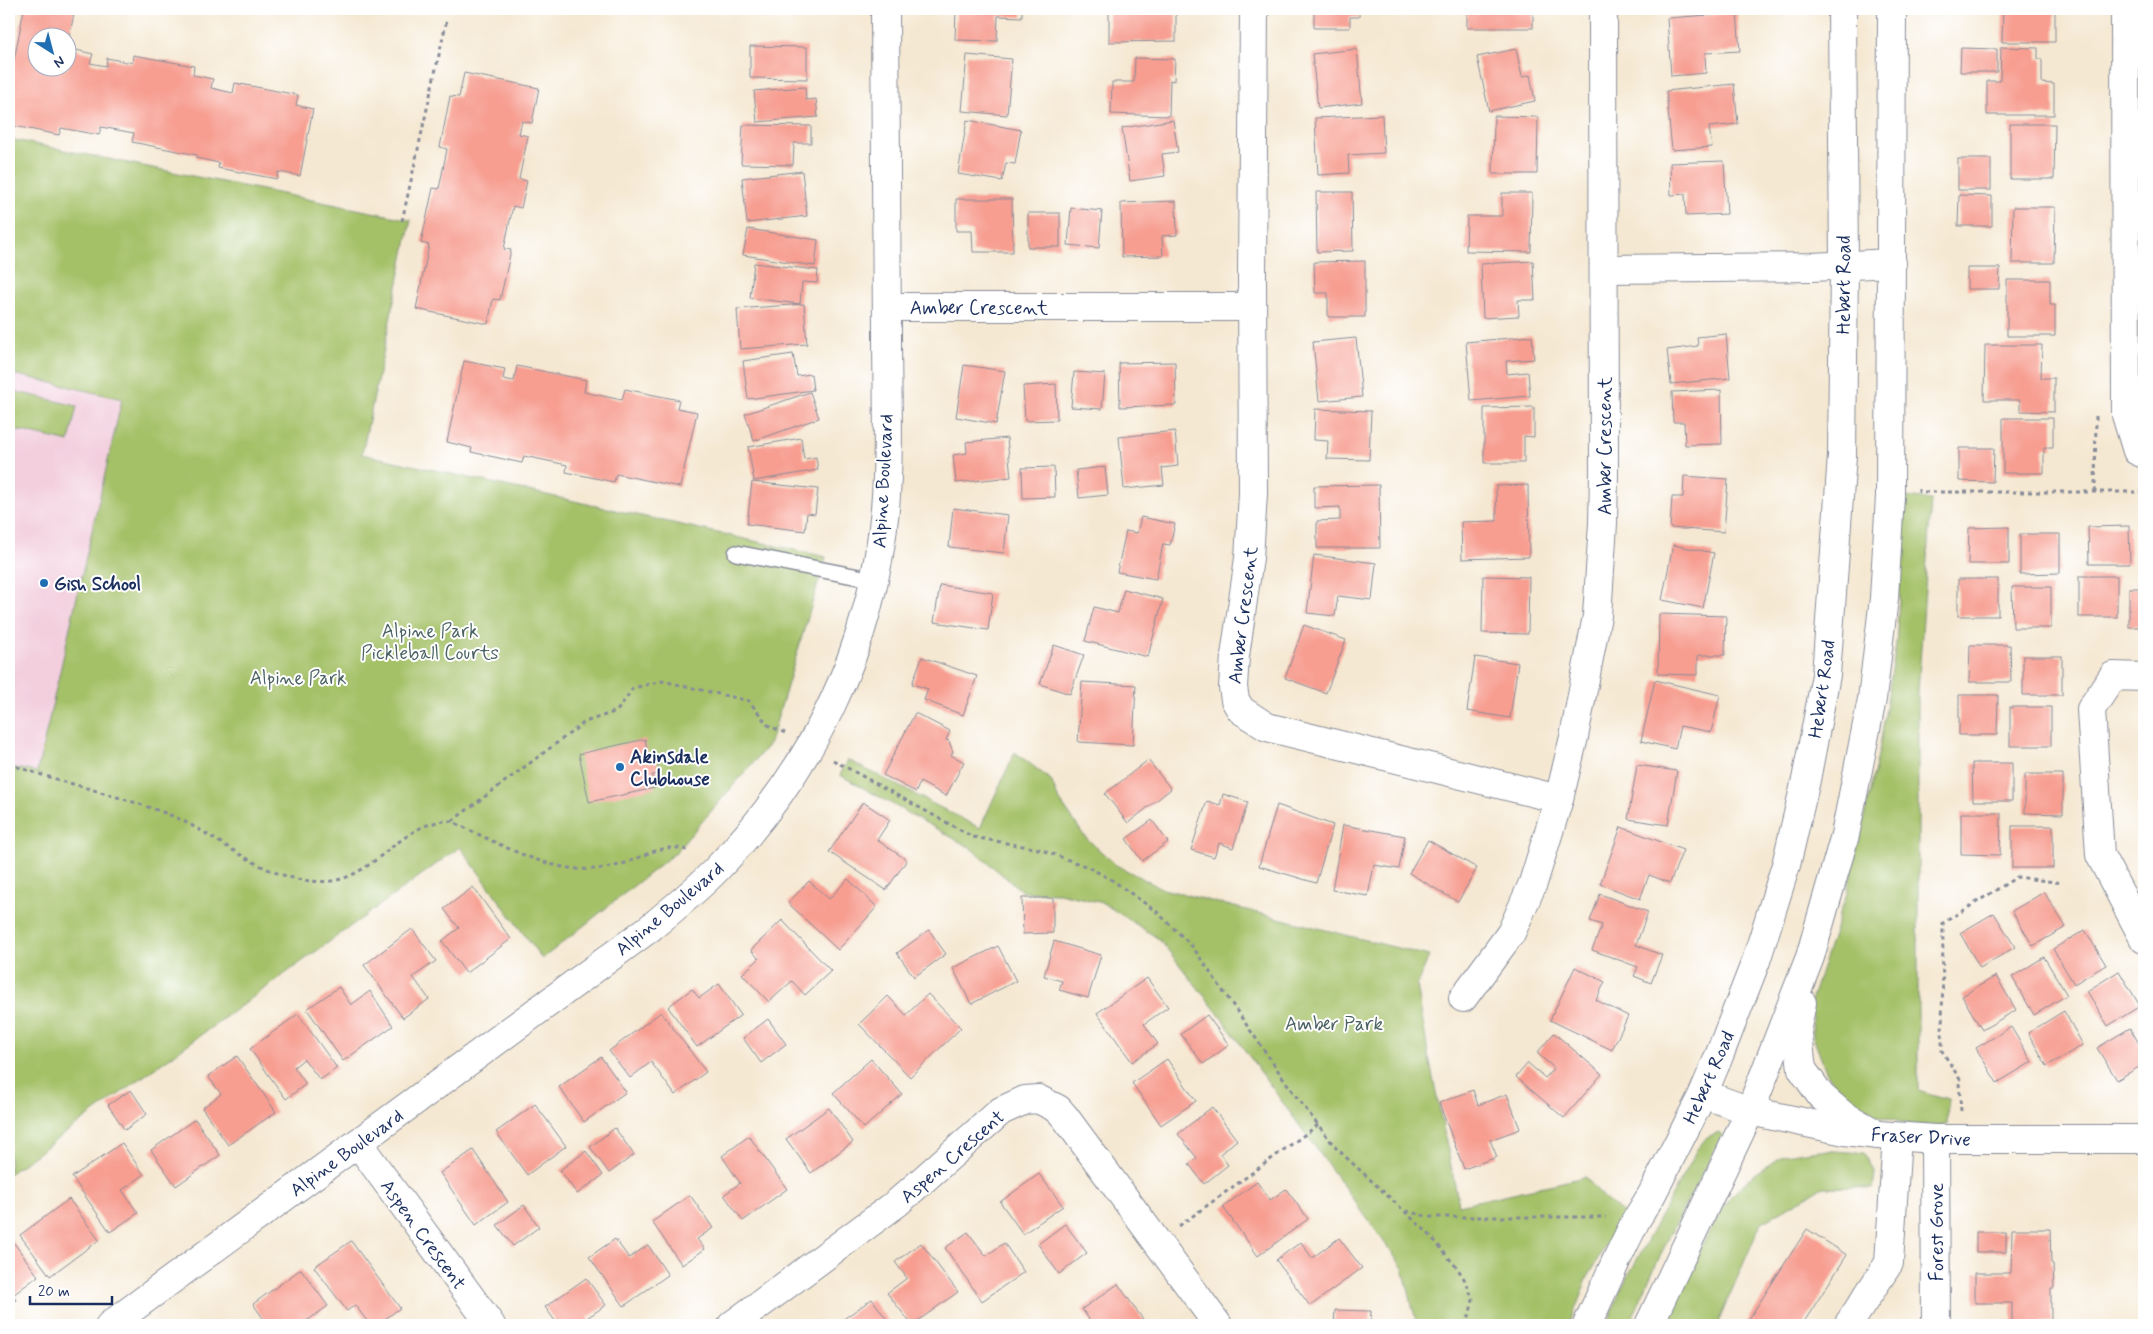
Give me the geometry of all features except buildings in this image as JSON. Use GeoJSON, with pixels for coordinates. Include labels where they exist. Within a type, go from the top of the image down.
{"type":"FeatureCollection","features":[{"type":"Feature","properties":{"kind":"street","name":"Alpine Boulevard"},"geometry":{"type":"LineString","coordinates":[[110,1325],[650,928],[701,884],[731,854],[762,818],[788,783],[821,726],[846,674],[869,606],[885,507],[887,307],[884,9]]}},
{"type":"Feature","properties":{"kind":"street","name":"Amber Crescent"},"geometry":{"type":"LineString","coordinates":[[1254,9],[1252,526],[1233,672],[1235,700],[1241,710],[1267,727],[1559,799]]}},
{"type":"Feature","properties":{"kind":"street","name":"Amber Crescent"},"geometry":{"type":"LineString","coordinates":[[1463,998],[1511,934],[1533,883],[1559,799],[1576,728],[1597,616],[1603,523],[1603,9]]}},
{"type":"Feature","properties":{"kind":"street","name":"Hebert Road"},"geometry":{"type":"LineString","coordinates":[[1588,1325],[1636,1220],[1652,1194],[1703,1094],[1756,961],[1786,865],[1806,780],[1826,675],[1842,456],[1844,265],[1842,9]]}},
{"type":"Feature","properties":{"kind":"street"},"geometry":{"type":"LineString","coordinates":[[1649,1325],[1750,1111],[1810,957],[1845,835],[1872,699],[1884,598],[1890,496],[1892,9]]}},
{"type":"Feature","properties":{"kind":"street"},"geometry":{"type":"LineString","coordinates":[[2125,9],[2134,100],[2126,414],[2137,451],[2144,454]]}},
{"type":"Feature","properties":{"kind":"street"},"geometry":{"type":"LineString","coordinates":[[1604,269],[1892,263]]}},
{"type":"Feature","properties":{"kind":"street","name":"Amber Crescent"},"geometry":{"type":"LineString","coordinates":[[887,307],[1252,307]]}},
{"type":"Feature","properties":{"kind":"street"},"geometry":{"type":"LineString","coordinates":[[2144,677],[2113,676],[2091,709],[2100,854],[2144,939]]}},
{"type":"Feature","properties":{"kind":"street"},"geometry":{"type":"LineString","coordinates":[[1810,957],[1797,1028],[1802,1069],[1820,1096],[1843,1114],[1887,1136],[1889,1263],[1848,1325]]}},
{"type":"Feature","properties":{"kind":"street","name":"Fraser Drive"},"geometry":{"type":"LineString","coordinates":[[1703,1094],[1750,1111],[1845,1131],[1887,1136],[2144,1139]]}},
{"type":"Feature","properties":{"kind":"street","name":"Aspen Crescent"},"geometry":{"type":"LineString","coordinates":[[732,1325],[897,1203],[1001,1111],[1024,1100],[1038,1099],[1058,1109],[1218,1325]]}},
{"type":"Feature","properties":{"kind":"street","name":"Forest Grove"},"geometry":{"type":"LineString","coordinates":[[1936,1138],[1936,1325]]}},
{"type":"Feature","properties":{"kind":"street","name":"Aspen Crescent"},"geometry":{"type":"LineString","coordinates":[[358,1143],[490,1325]]}},
{"type":"Feature","properties":{"kind":"lane"},"geometry":{"type":"LineString","coordinates":[[736,553],[874,580]]}},
{"type":"Feature","properties":{"kind":"path"},"geometry":{"type":"LineString","coordinates":[[402,221],[447,19]]}},
{"type":"Feature","properties":{"kind":"path"},"geometry":{"type":"LineString","coordinates":[[1919,492],[2144,492]]}},
{"type":"Feature","properties":{"kind":"path"},"geometry":{"type":"LineString","coordinates":[[451,821],[585,722],[617,712],[633,688],[663,681],[750,701],[768,725],[787,735]]}},
{"type":"Feature","properties":{"kind":"path"},"geometry":{"type":"LineString","coordinates":[[831,759],[973,837],[1039,849],[1088,868],[1132,893],[1174,927],[1192,946],[1295,1096],[1318,1125],[1350,1163],[1406,1211],[1428,1233],[1466,1282],[1472,1300],[1468,1325]]}},
{"type":"Feature","properties":{"kind":"path"},"geometry":{"type":"LineString","coordinates":[[9,764],[165,813],[196,828],[253,862],[283,876],[299,880],[333,881],[349,875],[365,867],[429,825],[441,821],[451,821],[523,853],[570,870],[621,865],[666,847],[675,846],[687,850]]}},
{"type":"Feature","properties":{"kind":"path"},"geometry":{"type":"LineString","coordinates":[[1961,1112],[1959,1083],[1961,1081],[1942,1051],[1943,922],[2017,877],[2062,883]]}},
{"type":"Feature","properties":{"kind":"path"},"geometry":{"type":"LineString","coordinates":[[1157,1242],[1318,1125]]}},
{"type":"Feature","properties":{"kind":"path"},"geometry":{"type":"LineString","coordinates":[[1406,1211],[1430,1217],[1607,1217]]}},
{"type":"Feature","properties":{"kind":"shaded area","name":"Gish School"},"geometry":{"type":"Polygon","coordinates":[[[9,373],[122,399],[37,772],[9,767],[9,373]]]}},
{"type":"Feature","properties":{"kind":"green space","name":"Alpine Park"},"geometry":{"type":"Polygon","coordinates":[[[9,139],[411,220],[362,454],[826,557],[770,743],[675,853],[542,959],[460,847],[9,1174],[9,767],[37,772],[122,399],[9,373],[9,139]]]}},
{"type":"Feature","properties":{"kind":"green space"},"geometry":{"type":"Polygon","coordinates":[[[9,390],[77,406],[69,442],[9,428],[9,390]]]}},
{"type":"Feature","properties":{"kind":"green space"},"geometry":{"type":"Polygon","coordinates":[[[1906,497],[1931,500],[1918,692],[1918,1090],[1948,1099],[1947,1125],[1913,1125],[1874,1115],[1846,1097],[1827,1074],[1813,1037],[1811,1001],[1847,893],[1880,746],[1896,644],[1906,497]]]}},
{"type":"Feature","properties":{"kind":"green space","name":"Amber Park"},"geometry":{"type":"Polygon","coordinates":[[[1015,752],[1051,780],[1058,798],[1085,837],[1116,865],[1163,889],[1429,956],[1417,985],[1428,1053],[1459,1205],[1585,1177],[1608,1202],[1623,1212],[1588,1277],[1569,1325],[1417,1325],[1403,1268],[1217,1012],[1159,939],[1103,903],[1059,893],[1023,892],[969,847],[840,775],[848,760],[980,828],[1015,752]]]}},
{"type":"Feature","properties":{"kind":"green space"},"geometry":{"type":"Polygon","coordinates":[[[1719,1132],[1722,1135],[1720,1140],[1661,1254],[1630,1325],[1607,1325],[1621,1289],[1697,1149],[1707,1137],[1719,1132]]]}},
{"type":"Feature","properties":{"kind":"green space"},"geometry":{"type":"Polygon","coordinates":[[[1819,1150],[1864,1153],[1875,1173],[1873,1188],[1823,1187],[1761,1223],[1717,1325],[1666,1325],[1701,1246],[1730,1197],[1754,1174],[1784,1155],[1819,1150]]]}},
{"type":"Feature","properties":{"kind":"place","name":"Gish School"},"geometry":{"type":"Point","coordinates":[44,583]}},
{"type":"Feature","properties":{"kind":"place","name":"Akinsdale Clubhouse"},"geometry":{"type":"Point","coordinates":[620,767]}},
{"type":"Feature","properties":{"kind":"park label","name":"Alpine Park Pickleball Courts"},"geometry":{"type":"Point","coordinates":[430,641]}}]}
